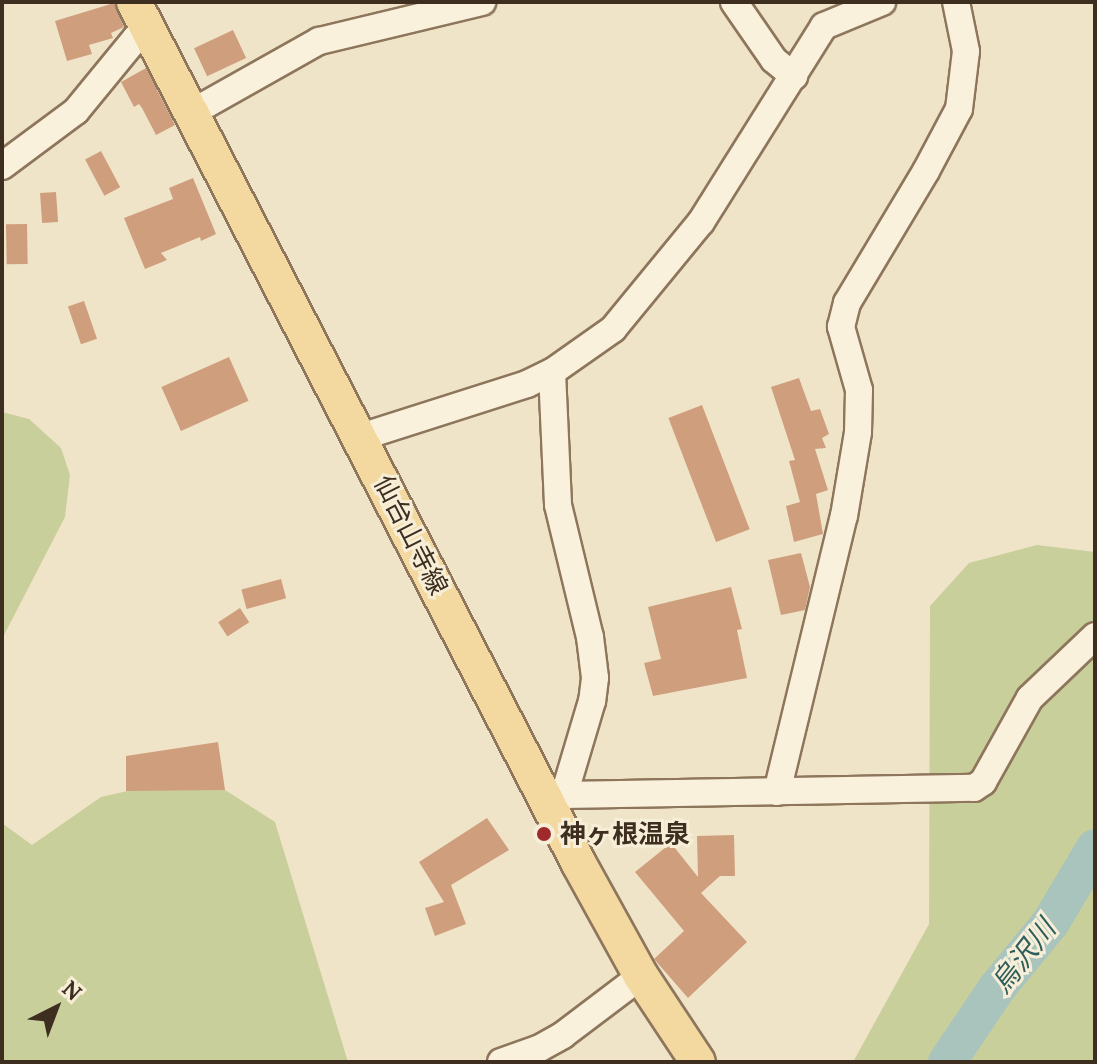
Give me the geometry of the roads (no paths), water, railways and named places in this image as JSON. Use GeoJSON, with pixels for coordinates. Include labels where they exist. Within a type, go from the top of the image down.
{"type":"FeatureCollection","features":[{"type":"Feature","properties":{"kind":"main road","name":"仙台山寺線"},"geometry":{"type":"LineString","coordinates":[[134,2],[361,437],[557,799],[641,976],[698,1062]]}},
{"type":"Feature","properties":{"kind":"street"},"geometry":{"type":"LineString","coordinates":[[191,113],[319,41],[482,2]]}},
{"type":"Feature","properties":{"kind":"street"},"geometry":{"type":"LineString","coordinates":[[734,2],[774,60],[794,76]]}},
{"type":"Feature","properties":{"kind":"street"},"geometry":{"type":"LineString","coordinates":[[361,437],[527,384],[552,372],[613,329],[701,222],[824,26],[882,2]]}},
{"type":"Feature","properties":{"kind":"street"},"geometry":{"type":"LineString","coordinates":[[777,792],[844,516],[858,432],[859,390],[841,327],[847,303],[926,171],[959,109],[966,51],[956,2]]}},
{"type":"Feature","properties":{"kind":"street"},"geometry":{"type":"LineString","coordinates":[[2,166],[76,111],[136,38],[150,33]]}},
{"type":"Feature","properties":{"kind":"street"},"geometry":{"type":"LineString","coordinates":[[552,372],[558,505],[590,637],[595,678],[557,799],[974,788],[983,782],[1030,698],[1095,636]]}},
{"type":"Feature","properties":{"kind":"street"},"geometry":{"type":"LineString","coordinates":[[501,1062],[540,1048],[563,1035],[641,976]]}},
{"type":"Feature","properties":{"kind":"waterway","name":"烏沢川"},"geometry":{"type":"LineString","coordinates":[[947,1062],[997,988],[1051,922],[1095,848]]}},
{"type":"Feature","properties":{"kind":"place","name":"神ヶ根温泉"},"geometry":{"type":"Point","coordinates":[544,834]}}]}
